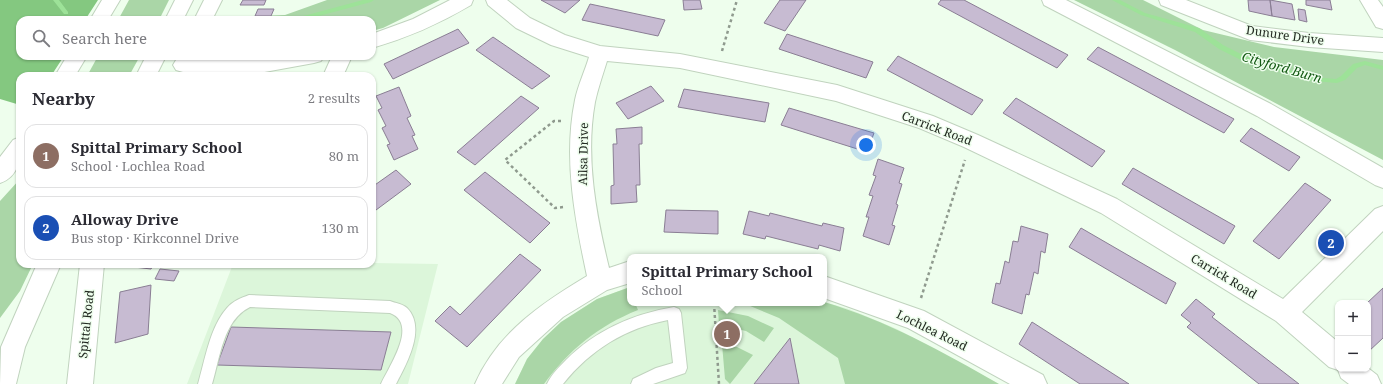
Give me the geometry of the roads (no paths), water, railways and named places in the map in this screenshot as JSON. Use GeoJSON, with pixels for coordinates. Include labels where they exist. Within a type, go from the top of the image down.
{"type":"FeatureCollection","features":[{"type":"Feature","properties":{"kind":"street"},"geometry":{"type":"LineString","coordinates":[[101,16],[111,0]]}},
{"type":"Feature","properties":{"kind":"street"},"geometry":{"type":"LineString","coordinates":[[176,16],[184,0]]}},
{"type":"Feature","properties":{"kind":"street"},"geometry":{"type":"LineString","coordinates":[[206,16],[213,0]]}},
{"type":"Feature","properties":{"kind":"street"},"geometry":{"type":"LineString","coordinates":[[376,41],[397,34],[439,16],[464,0]]}},
{"type":"Feature","properties":{"kind":"street","name":"Carrick Road"},"geometry":{"type":"LineString","coordinates":[[495,0],[523,23],[558,40],[600,53],[680,61],[718,67],[837,93],[926,122],[972,141],[1109,206],[1285,313],[1335,355]]}},
{"type":"Feature","properties":{"kind":"street"},"geometry":{"type":"LineString","coordinates":[[1051,0],[1250,103],[1383,179]]}},
{"type":"Feature","properties":{"kind":"street","name":"Dunure Drive"},"geometry":{"type":"LineString","coordinates":[[1168,0],[1250,33],[1310,40],[1383,45]]}},
{"type":"Feature","properties":{"kind":"street"},"geometry":{"type":"LineString","coordinates":[[1369,0],[1383,22]]}},
{"type":"Feature","properties":{"kind":"street","name":"Ailsa Drive"},"geometry":{"type":"LineString","coordinates":[[600,53],[584,108],[580,171],[586,223],[600,281]]}},
{"type":"Feature","properties":{"kind":"street"},"geometry":{"type":"LineString","coordinates":[[67,72],[75,60]]}},
{"type":"Feature","properties":{"kind":"street"},"geometry":{"type":"LineString","coordinates":[[148,72],[154,60]]}},
{"type":"Feature","properties":{"kind":"street"},"geometry":{"type":"LineString","coordinates":[[182,66],[259,66],[292,60]]}},
{"type":"Feature","properties":{"kind":"street"},"geometry":{"type":"LineString","coordinates":[[335,72],[340,60]]}},
{"type":"Feature","properties":{"kind":"street"},"geometry":{"type":"LineString","coordinates":[[0,174],[16,152]]}},
{"type":"Feature","properties":{"kind":"street"},"geometry":{"type":"LineString","coordinates":[[1285,313],[1383,216]]}},
{"type":"Feature","properties":{"kind":"street"},"geometry":{"type":"LineString","coordinates":[[3,384],[14,348],[47,268]]}},
{"type":"Feature","properties":{"kind":"street","name":"Spittal Road"},"geometry":{"type":"LineString","coordinates":[[80,384],[92,268]]}},
{"type":"Feature","properties":{"kind":"street"},"geometry":{"type":"LineString","coordinates":[[488,384],[510,349],[554,309],[600,281],[627,273]]}},
{"type":"Feature","properties":{"kind":"street","name":"Lochlea Road"},"geometry":{"type":"LineString","coordinates":[[827,288],[915,319],[1034,384]]}},
{"type":"Feature","properties":{"kind":"street"},"geometry":{"type":"LineString","coordinates":[[1354,372],[1368,384]]}},
{"type":"Feature","properties":{"kind":"lane"},"geometry":{"type":"LineString","coordinates":[[205,384],[224,328],[231,313],[240,304],[249,301],[390,307],[401,312],[407,319],[410,327],[404,352],[388,384]]}},
{"type":"Feature","properties":{"kind":"lane"},"geometry":{"type":"LineString","coordinates":[[554,384],[576,360],[613,332],[656,315],[674,313],[680,368],[662,373],[638,384]]}},
{"type":"Feature","properties":{"kind":"waterway","name":"Cityford Burn"},"geometry":{"type":"LineString","coordinates":[[56,0],[66,13]]}},
{"type":"Feature","properties":{"kind":"waterway","name":"Cityford Burn"},"geometry":{"type":"LineString","coordinates":[[311,16],[371,0]]}},
{"type":"Feature","properties":{"kind":"waterway","name":"Cityford Burn"},"geometry":{"type":"LineString","coordinates":[[1115,0],[1143,14],[1197,30],[1221,47],[1245,59],[1313,79],[1337,81],[1343,78],[1355,66],[1365,63],[1383,68]]}},
{"type":"Feature","properties":{"kind":"place","name":"Alloway Drive"},"geometry":{"type":"Point","coordinates":[1331,243]}},
{"type":"Feature","properties":{"kind":"place","name":"Spittal Primary School"},"geometry":{"type":"Point","coordinates":[727,334]}}]}
